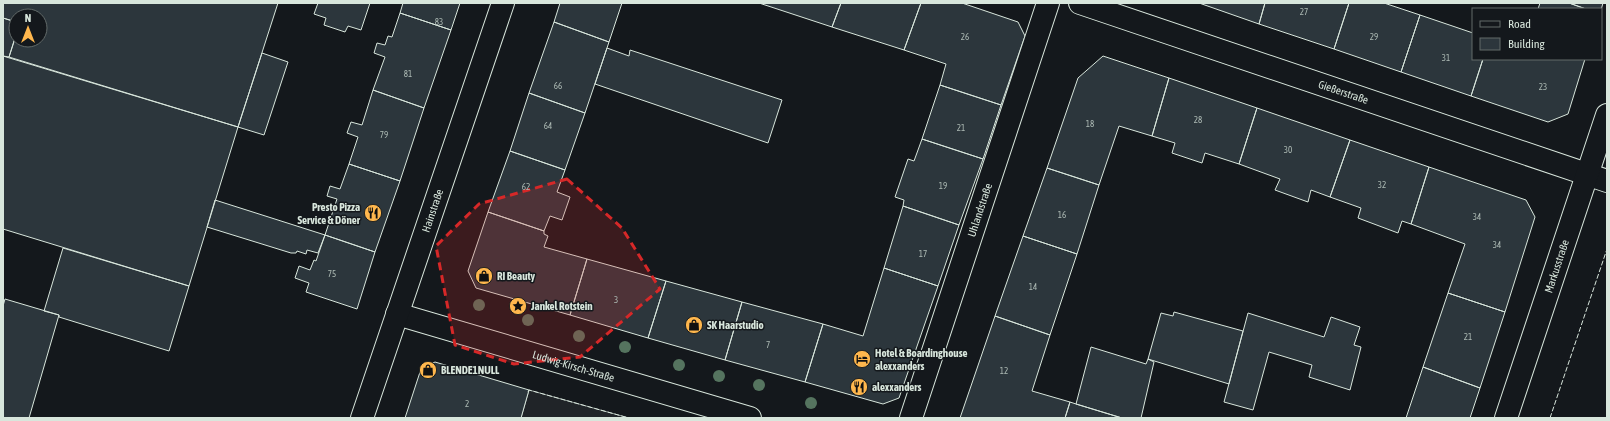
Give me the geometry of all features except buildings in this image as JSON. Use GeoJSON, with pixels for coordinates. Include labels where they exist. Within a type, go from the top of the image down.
{"type":"FeatureCollection","features":[{"type":"Feature","properties":{"kind":"street","name":"Hainstraße"},"geometry":{"type":"LineString","coordinates":[[362,418],[396,314],[503,3]]}},
{"type":"Feature","properties":{"kind":"street","name":"Uhlandstraße"},"geometry":{"type":"LineString","coordinates":[[911,418],[1048,3]]}},
{"type":"Feature","properties":{"kind":"street","name":"Gießerstraße"},"geometry":{"type":"LineString","coordinates":[[1080,3],[1597,177]]}},
{"type":"Feature","properties":{"kind":"street","name":"Markusstraße"},"geometry":{"type":"LineString","coordinates":[[1506,418],[1597,177],[1607,115]]}},
{"type":"Feature","properties":{"kind":"street","name":"Ludwig-Kirsch-Straße"},"geometry":{"type":"LineString","coordinates":[[396,314],[750,418]]}},
{"type":"Feature","properties":{"kind":"highlighted area"},"geometry":{"type":"Polygon","coordinates":[[[567,179],[622,228],[660,289],[580,357],[514,364],[455,345],[436,246],[479,204],[567,179]]]}},
{"type":"Feature","properties":{"kind":"shaded area"},"geometry":{"type":"Polygon","coordinates":[[[529,390],[629,418],[521,418],[529,390]]]}},
{"type":"Feature","properties":{"kind":"fence"},"geometry":{"type":"LineString","coordinates":[[1550,418],[1607,249]]}},
{"type":"Feature","properties":{"kind":"fence"},"geometry":{"type":"LineString","coordinates":[[528,392],[529,390],[629,418]]}},
{"type":"Feature","properties":{"kind":"place","name":"Presto Pizza Service & Döner"},"geometry":{"type":"Point","coordinates":[373,213]}},
{"type":"Feature","properties":{"kind":"place","name":"RI Beauty"},"geometry":{"type":"Point","coordinates":[484,276]}},
{"type":"Feature","properties":{"kind":"place","name":"Jankel Rotstein"},"geometry":{"type":"Point","coordinates":[518,306]}},
{"type":"Feature","properties":{"kind":"place","name":"SK Haarstudio"},"geometry":{"type":"Point","coordinates":[694,325]}},
{"type":"Feature","properties":{"kind":"place","name":"Hotel & Boardinghouse alexxanders"},"geometry":{"type":"Point","coordinates":[862,359]}},
{"type":"Feature","properties":{"kind":"place","name":"BLENDE1NULL"},"geometry":{"type":"Point","coordinates":[428,370]}},
{"type":"Feature","properties":{"kind":"place","name":"alexxanders"},"geometry":{"type":"Point","coordinates":[859,387]}}]}
